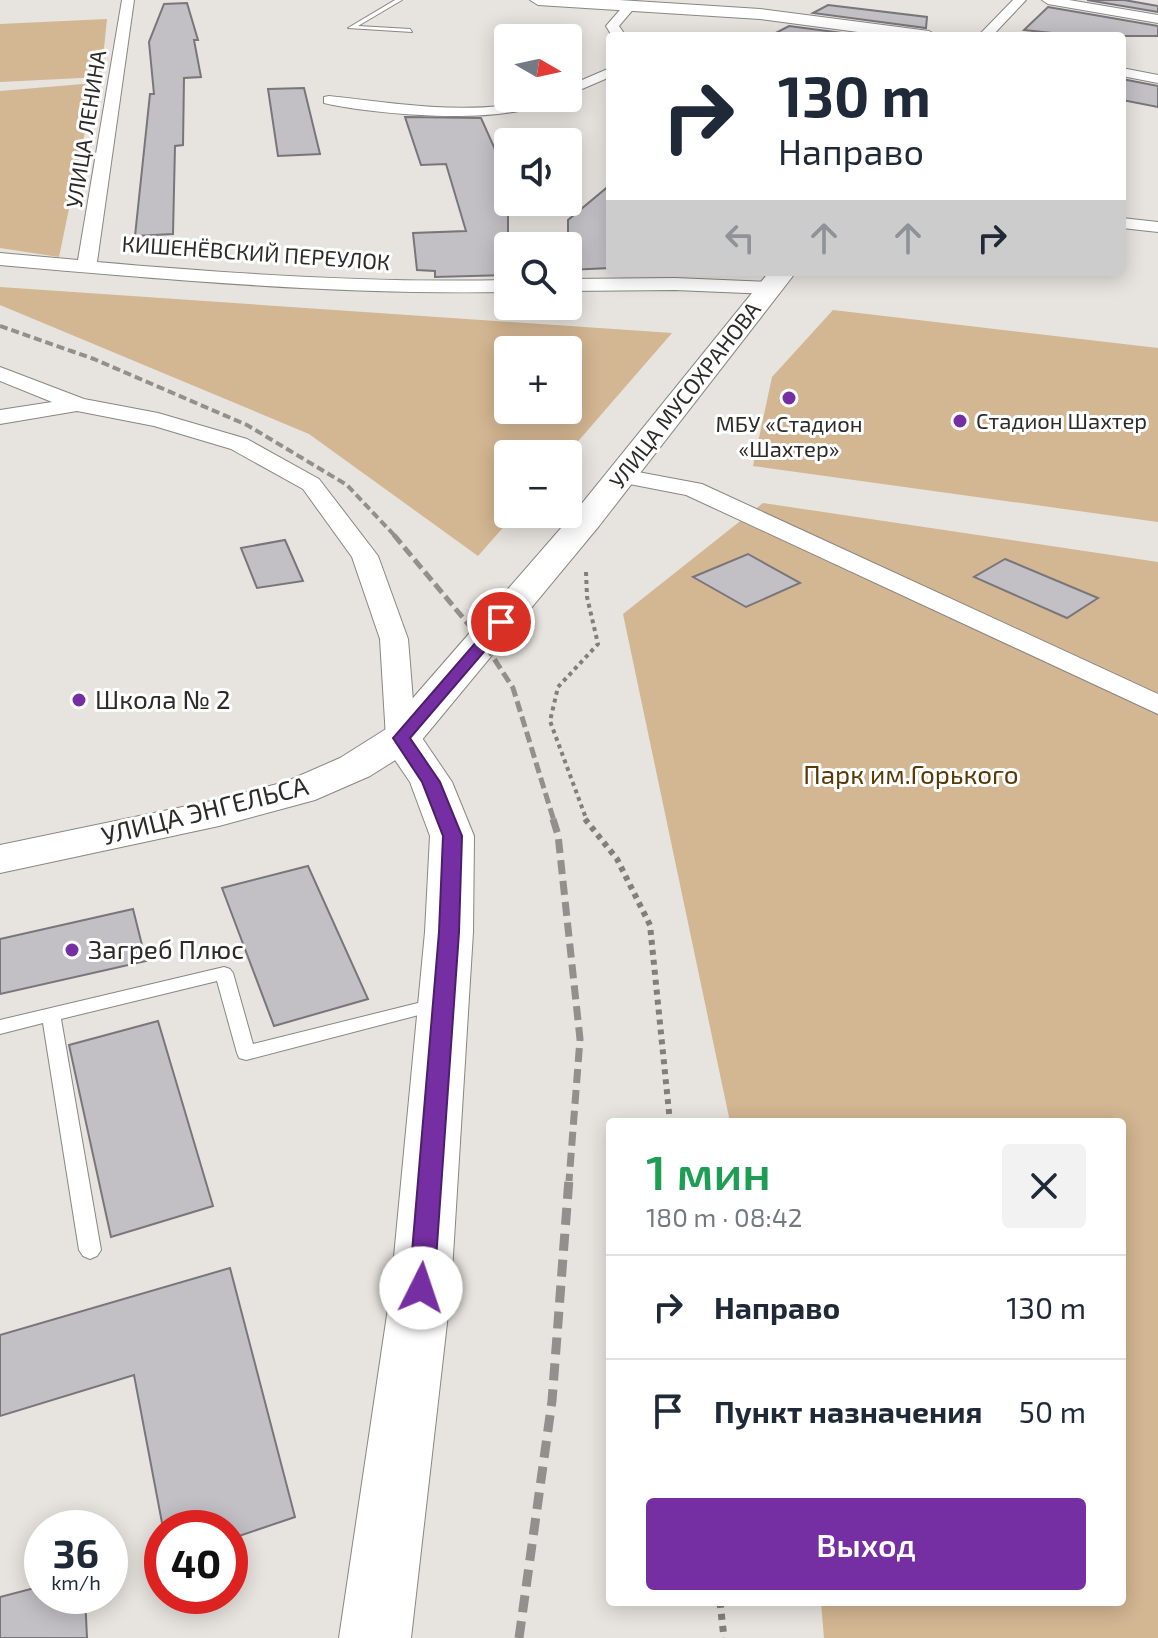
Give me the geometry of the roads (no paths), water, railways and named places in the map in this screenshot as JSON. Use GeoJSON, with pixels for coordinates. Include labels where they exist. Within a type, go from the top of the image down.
{"type":"FeatureCollection","features":[{"type":"Feature","properties":{"kind":"main road"},"geometry":{"type":"LineString","coordinates":[[538,0],[760,14],[898,32]]}},
{"type":"Feature","properties":{"kind":"main road","name":"УЛИЦА МУСОХРАНОВА"},"geometry":{"type":"LineString","coordinates":[[401,738],[622,476],[777,280]]}},
{"type":"Feature","properties":{"kind":"main road"},"geometry":{"type":"LineString","coordinates":[[375,1638],[421,1288],[444,1002],[452,836],[431,782],[401,738]]}},
{"type":"Feature","properties":{"kind":"main road","name":"УЛИЦА ЭНГЕЛЬСА"},"geometry":{"type":"LineString","coordinates":[[0,859],[219,813],[300,791],[355,767],[401,738]]}},
{"type":"Feature","properties":{"kind":"street","name":"УЛИЦА ЛЕНИНА"},"geometry":{"type":"LineString","coordinates":[[87,265],[128,0]]}},
{"type":"Feature","properties":{"kind":"street"},"geometry":{"type":"LineString","coordinates":[[989,32],[1020,0]]}},
{"type":"Feature","properties":{"kind":"street"},"geometry":{"type":"LineString","coordinates":[[1048,0],[1158,19]]}},
{"type":"Feature","properties":{"kind":"street"},"geometry":{"type":"LineString","coordinates":[[616,32],[612,26],[630,6]]}},
{"type":"Feature","properties":{"kind":"street"},"geometry":{"type":"LineString","coordinates":[[1126,73],[1158,79]]}},
{"type":"Feature","properties":{"kind":"street"},"geometry":{"type":"LineString","coordinates":[[582,85],[606,74]]}},
{"type":"Feature","properties":{"kind":"street"},"geometry":{"type":"LineString","coordinates":[[329,100],[411,110],[494,110]]}},
{"type":"Feature","properties":{"kind":"street"},"geometry":{"type":"LineString","coordinates":[[1126,223],[1158,227]]}},
{"type":"Feature","properties":{"kind":"street","name":"КИШЕНЁВСКИЙ ПЕРЕУЛОК"},"geometry":{"type":"LineString","coordinates":[[0,259],[260,282],[411,288],[494,286]]}},
{"type":"Feature","properties":{"kind":"street"},"geometry":{"type":"LineString","coordinates":[[582,285],[777,280]]}},
{"type":"Feature","properties":{"kind":"street"},"geometry":{"type":"LineString","coordinates":[[0,373],[78,405],[158,420],[239,444],[311,484],[365,556],[370,570],[394,639],[401,738]]}},
{"type":"Feature","properties":{"kind":"street"},"geometry":{"type":"LineString","coordinates":[[0,417],[78,405]]}},
{"type":"Feature","properties":{"kind":"street"},"geometry":{"type":"LineString","coordinates":[[622,476],[693,489],[1158,705]]}},
{"type":"Feature","properties":{"kind":"lane"},"geometry":{"type":"LineString","coordinates":[[399,0],[351,28],[410,31]]}},
{"type":"Feature","properties":{"kind":"lane"},"geometry":{"type":"LineString","coordinates":[[0,1027],[224,973],[246,1053],[444,1002]]}},
{"type":"Feature","properties":{"kind":"lane"},"geometry":{"type":"LineString","coordinates":[[51,1015],[90,1250]]}},
{"type":"Feature","properties":{"kind":"railway"},"geometry":{"type":"LineString","coordinates":[[0,326],[94,359],[247,425],[347,485],[396,537]]}},
{"type":"Feature","properties":{"kind":"railway"},"geometry":{"type":"LineString","coordinates":[[394,535],[484,643],[513,688],[554,821]]}},
{"type":"Feature","properties":{"kind":"railway"},"geometry":{"type":"LineString","coordinates":[[553,819],[558,835],[580,1039],[569,1181]]}},
{"type":"Feature","properties":{"kind":"railway"},"geometry":{"type":"LineString","coordinates":[[519,1638],[552,1401],[569,1179]]}},
{"type":"Feature","properties":{"kind":"place","name":"МБУ «Стадион «Шахтер»"},"geometry":{"type":"Point","coordinates":[789,398]}},
{"type":"Feature","properties":{"kind":"place","name":"Стадион Шахтер"},"geometry":{"type":"Point","coordinates":[960,421]}},
{"type":"Feature","properties":{"kind":"place","name":"Школа № 2"},"geometry":{"type":"Point","coordinates":[79,700]}},
{"type":"Feature","properties":{"kind":"place","name":"Загреб Плюс"},"geometry":{"type":"Point","coordinates":[72,950]}},
{"type":"Feature","properties":{"kind":"park label","name":"Парк им.Горького"},"geometry":{"type":"Point","coordinates":[911,775]}}]}
